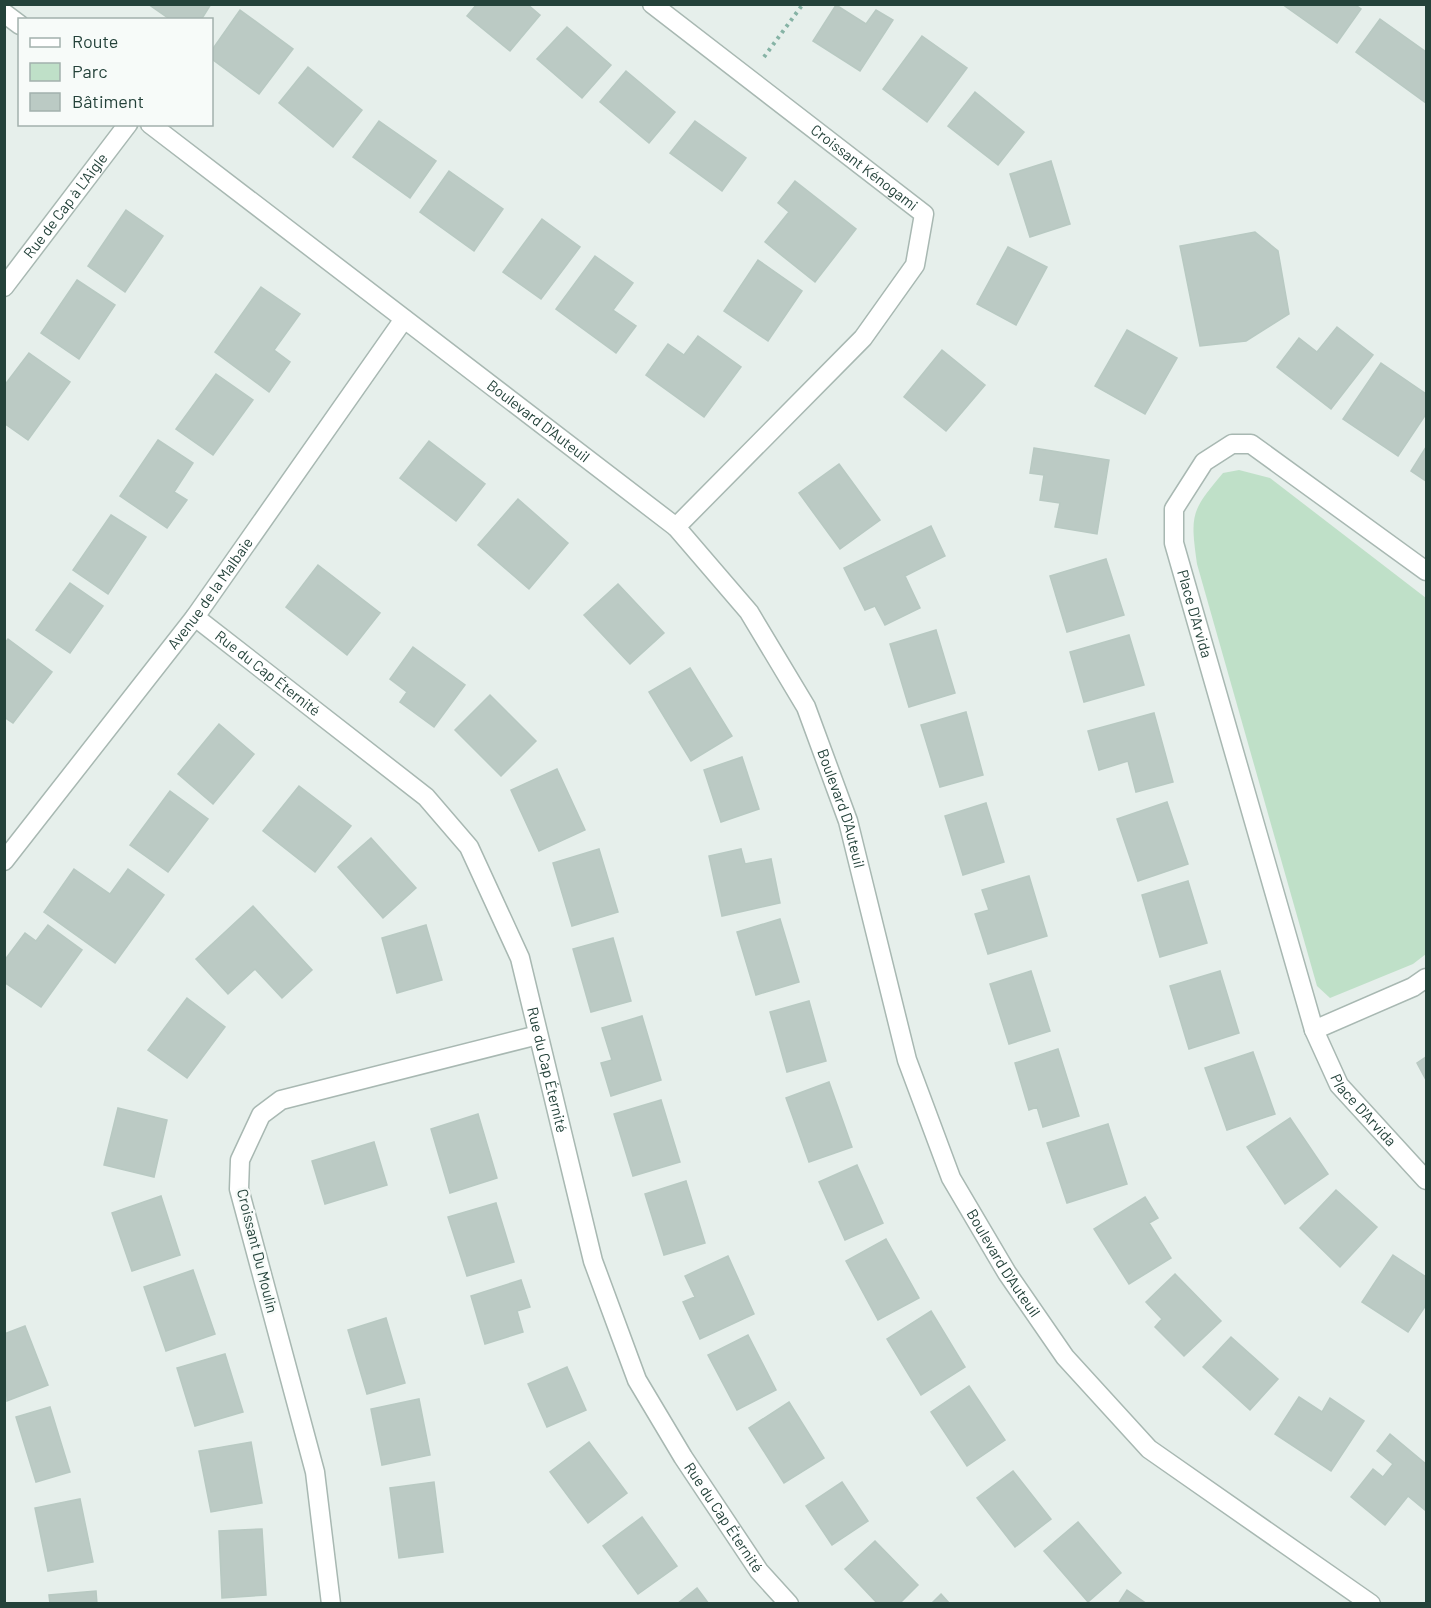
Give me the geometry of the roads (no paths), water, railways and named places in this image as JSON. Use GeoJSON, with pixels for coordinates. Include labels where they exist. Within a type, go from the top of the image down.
{"type":"FeatureCollection","features":[{"type":"Feature","properties":{"kind":"street","name":"Croissant Kénogami"},"geometry":{"type":"LineString","coordinates":[[652,4],[924,214],[915,265],[864,338],[676,527]]}},
{"type":"Feature","properties":{"kind":"street"},"geometry":{"type":"LineString","coordinates":[[4,13],[18,24]]}},
{"type":"Feature","properties":{"kind":"street","name":"Rue de Cap à L'Aigle"},"geometry":{"type":"LineString","coordinates":[[4,287],[126,126]]}},
{"type":"Feature","properties":{"kind":"street","name":"Boulevard D'Auteuil"},"geometry":{"type":"LineString","coordinates":[[153,126],[676,527],[749,612],[806,707],[848,820],[907,1060],[951,1178],[1007,1273],[1065,1357],[1149,1449],[1371,1604]]}},
{"type":"Feature","properties":{"kind":"street","name":"Avenue de la Malbaie"},"geometry":{"type":"LineString","coordinates":[[4,861],[195,617],[404,319]]}},
{"type":"Feature","properties":{"kind":"street","name":"Place D'Arvida"},"geometry":{"type":"LineString","coordinates":[[1426,571],[1251,444],[1232,444],[1204,462],[1174,509],[1174,543],[1314,1030],[1339,1085],[1426,1180]]}},
{"type":"Feature","properties":{"kind":"street","name":"Rue du Cap Éternité"},"geometry":{"type":"LineString","coordinates":[[195,617],[426,797],[469,847],[520,958],[593,1261],[637,1380],[683,1457],[753,1562],[789,1604]]}},
{"type":"Feature","properties":{"kind":"street"},"geometry":{"type":"LineString","coordinates":[[1314,1030],[1413,987],[1426,978]]}},
{"type":"Feature","properties":{"kind":"street","name":"Croissant Du Moulin"},"geometry":{"type":"LineString","coordinates":[[331,1604],[315,1472],[239,1189],[240,1160],[261,1115],[281,1100],[538,1035]]}}]}
